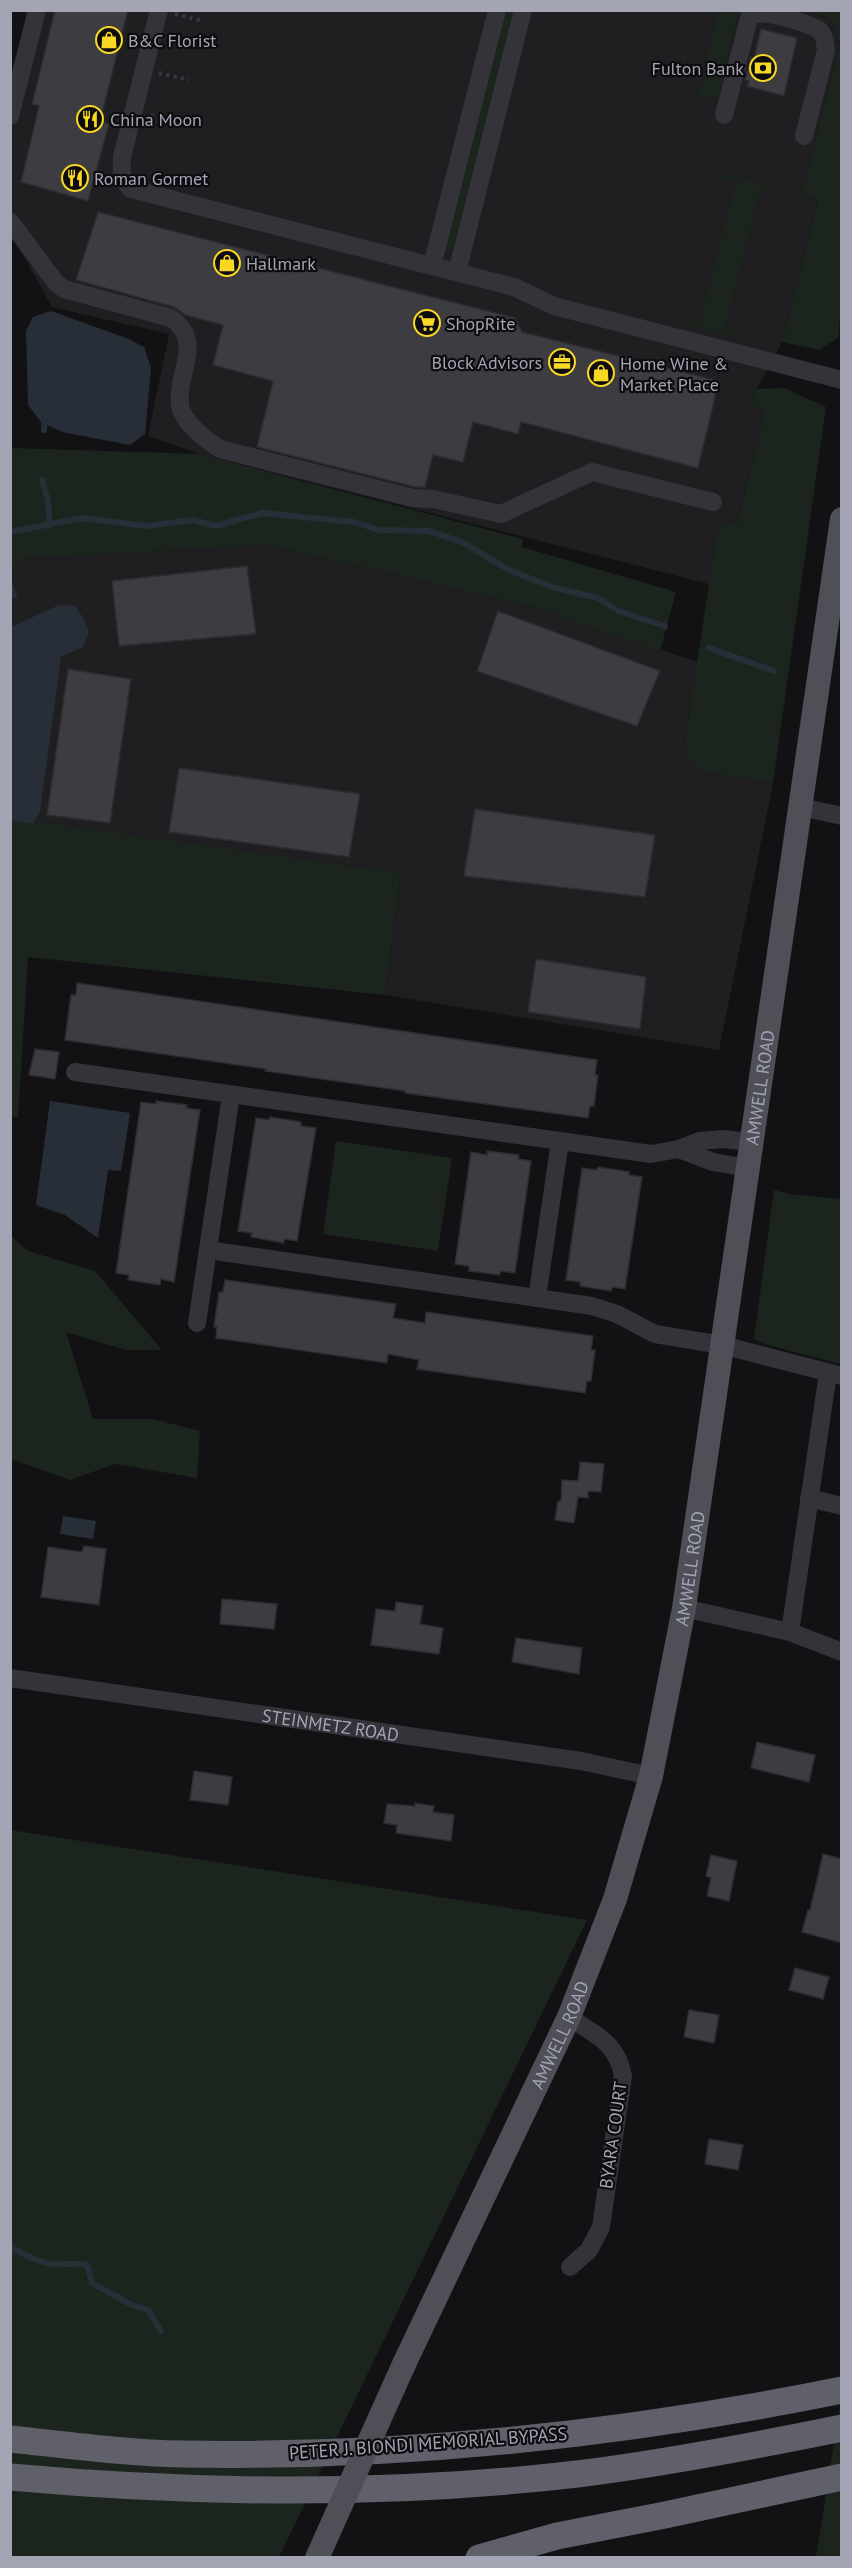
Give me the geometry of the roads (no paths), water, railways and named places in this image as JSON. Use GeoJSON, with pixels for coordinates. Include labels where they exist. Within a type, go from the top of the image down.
{"type":"FeatureCollection","features":[{"type":"Feature","properties":{"kind":"highway","name":"PETER J. BIONDI MEMORIAL BYPASS"},"geometry":{"type":"LineString","coordinates":[[10,2439],[181,2454],[349,2452],[572,2434],[739,2411],[842,2390]]}},
{"type":"Feature","properties":{"kind":"highway","name":"PETER J. BIONDI MEMORIAL BYPASS"},"geometry":{"type":"LineString","coordinates":[[10,2477],[236,2490],[366,2489],[577,2474],[676,2459],[842,2428]]}},
{"type":"Feature","properties":{"kind":"highway"},"geometry":{"type":"LineString","coordinates":[[479,2558],[557,2536],[842,2477]]}},
{"type":"Feature","properties":{"kind":"main road","name":"AMWELL ROAD"},"geometry":{"type":"LineString","coordinates":[[317,2558],[405,2362],[569,2017],[615,1899],[651,1776],[684,1608],[842,519]]}},
{"type":"Feature","properties":{"kind":"street"},"geometry":{"type":"LineString","coordinates":[[10,116],[37,10]]}},
{"type":"Feature","properties":{"kind":"street"},"geometry":{"type":"LineString","coordinates":[[432,266],[496,10]]}},
{"type":"Feature","properties":{"kind":"street"},"geometry":{"type":"LineString","coordinates":[[457,272],[524,10]]}},
{"type":"Feature","properties":{"kind":"street"},"geometry":{"type":"LineString","coordinates":[[167,12],[122,157],[121,171],[124,182],[131,189],[514,286],[554,306],[842,380]]}},
{"type":"Feature","properties":{"kind":"street"},"geometry":{"type":"LineString","coordinates":[[724,115],[749,18],[765,13],[788,19],[819,30],[824,38],[826,50],[804,136]]}},
{"type":"Feature","properties":{"kind":"street"},"geometry":{"type":"LineString","coordinates":[[10,221],[56,283],[64,289],[171,318],[181,325],[187,334],[188,346],[180,404],[182,413],[209,442],[220,449],[413,498],[433,499],[501,514],[592,472],[713,501]]}},
{"type":"Feature","properties":{"kind":"street"},"geometry":{"type":"LineString","coordinates":[[801,807],[842,816]]}},
{"type":"Feature","properties":{"kind":"street"},"geometry":{"type":"LineString","coordinates":[[75,1072],[651,1154],[679,1149],[700,1141],[723,1139],[751,1142]]}},
{"type":"Feature","properties":{"kind":"street"},"geometry":{"type":"LineString","coordinates":[[197,1323],[231,1095]]}},
{"type":"Feature","properties":{"kind":"street"},"geometry":{"type":"LineString","coordinates":[[537,1298],[560,1141]]}},
{"type":"Feature","properties":{"kind":"street"},"geometry":{"type":"LineString","coordinates":[[679,1149],[713,1162],[748,1167]]}},
{"type":"Feature","properties":{"kind":"street"},"geometry":{"type":"LineString","coordinates":[[208,1250],[592,1306],[617,1314],[656,1334],[722,1345],[835,1374],[809,1498],[790,1632]]}},
{"type":"Feature","properties":{"kind":"street"},"geometry":{"type":"LineString","coordinates":[[809,1498],[842,1506]]}},
{"type":"Feature","properties":{"kind":"street"},"geometry":{"type":"LineString","coordinates":[[684,1608],[790,1632],[842,1652]]}},
{"type":"Feature","properties":{"kind":"street","name":"STEINMETZ ROAD"},"geometry":{"type":"LineString","coordinates":[[10,1678],[581,1761],[651,1776]]}},
{"type":"Feature","properties":{"kind":"street","name":"BYARA COURT"},"geometry":{"type":"LineString","coordinates":[[569,2017],[611,2047],[620,2059],[623,2076],[601,2227],[588,2250],[570,2267]]}},
{"type":"Feature","properties":{"kind":"waterway"},"geometry":{"type":"LineString","coordinates":[[44,430],[45,416]]}},
{"type":"Feature","properties":{"kind":"waterway"},"geometry":{"type":"LineString","coordinates":[[42,480],[48,501],[50,525]]}},
{"type":"Feature","properties":{"kind":"waterway"},"geometry":{"type":"LineString","coordinates":[[10,532],[82,518],[146,526],[193,520],[216,526],[262,513],[354,522],[379,530],[429,531],[462,542],[509,570],[552,587],[598,598],[618,611],[665,626]]}},
{"type":"Feature","properties":{"kind":"waterway"},"geometry":{"type":"LineString","coordinates":[[10,586],[14,595]]}},
{"type":"Feature","properties":{"kind":"waterway"},"geometry":{"type":"LineString","coordinates":[[709,648],[774,671]]}},
{"type":"Feature","properties":{"kind":"waterway"},"geometry":{"type":"LineString","coordinates":[[10,2244],[12,2248],[42,2262],[87,2265],[92,2283],[130,2304],[148,2310],[161,2331]]}},
{"type":"Feature","properties":{"kind":"place","name":"B&C Florist"},"geometry":{"type":"Point","coordinates":[109,40]}},
{"type":"Feature","properties":{"kind":"place","name":"Fulton Bank"},"geometry":{"type":"Point","coordinates":[763,68]}},
{"type":"Feature","properties":{"kind":"place","name":"China Moon"},"geometry":{"type":"Point","coordinates":[90,119]}},
{"type":"Feature","properties":{"kind":"place","name":"Roman Gormet"},"geometry":{"type":"Point","coordinates":[75,178]}},
{"type":"Feature","properties":{"kind":"place","name":"Hallmark"},"geometry":{"type":"Point","coordinates":[227,263]}},
{"type":"Feature","properties":{"kind":"place","name":"ShopRite"},"geometry":{"type":"Point","coordinates":[427,323]}},
{"type":"Feature","properties":{"kind":"place","name":"Block Advisors"},"geometry":{"type":"Point","coordinates":[562,362]}},
{"type":"Feature","properties":{"kind":"place","name":"Home Wine & Market Place"},"geometry":{"type":"Point","coordinates":[601,373]}}]}
